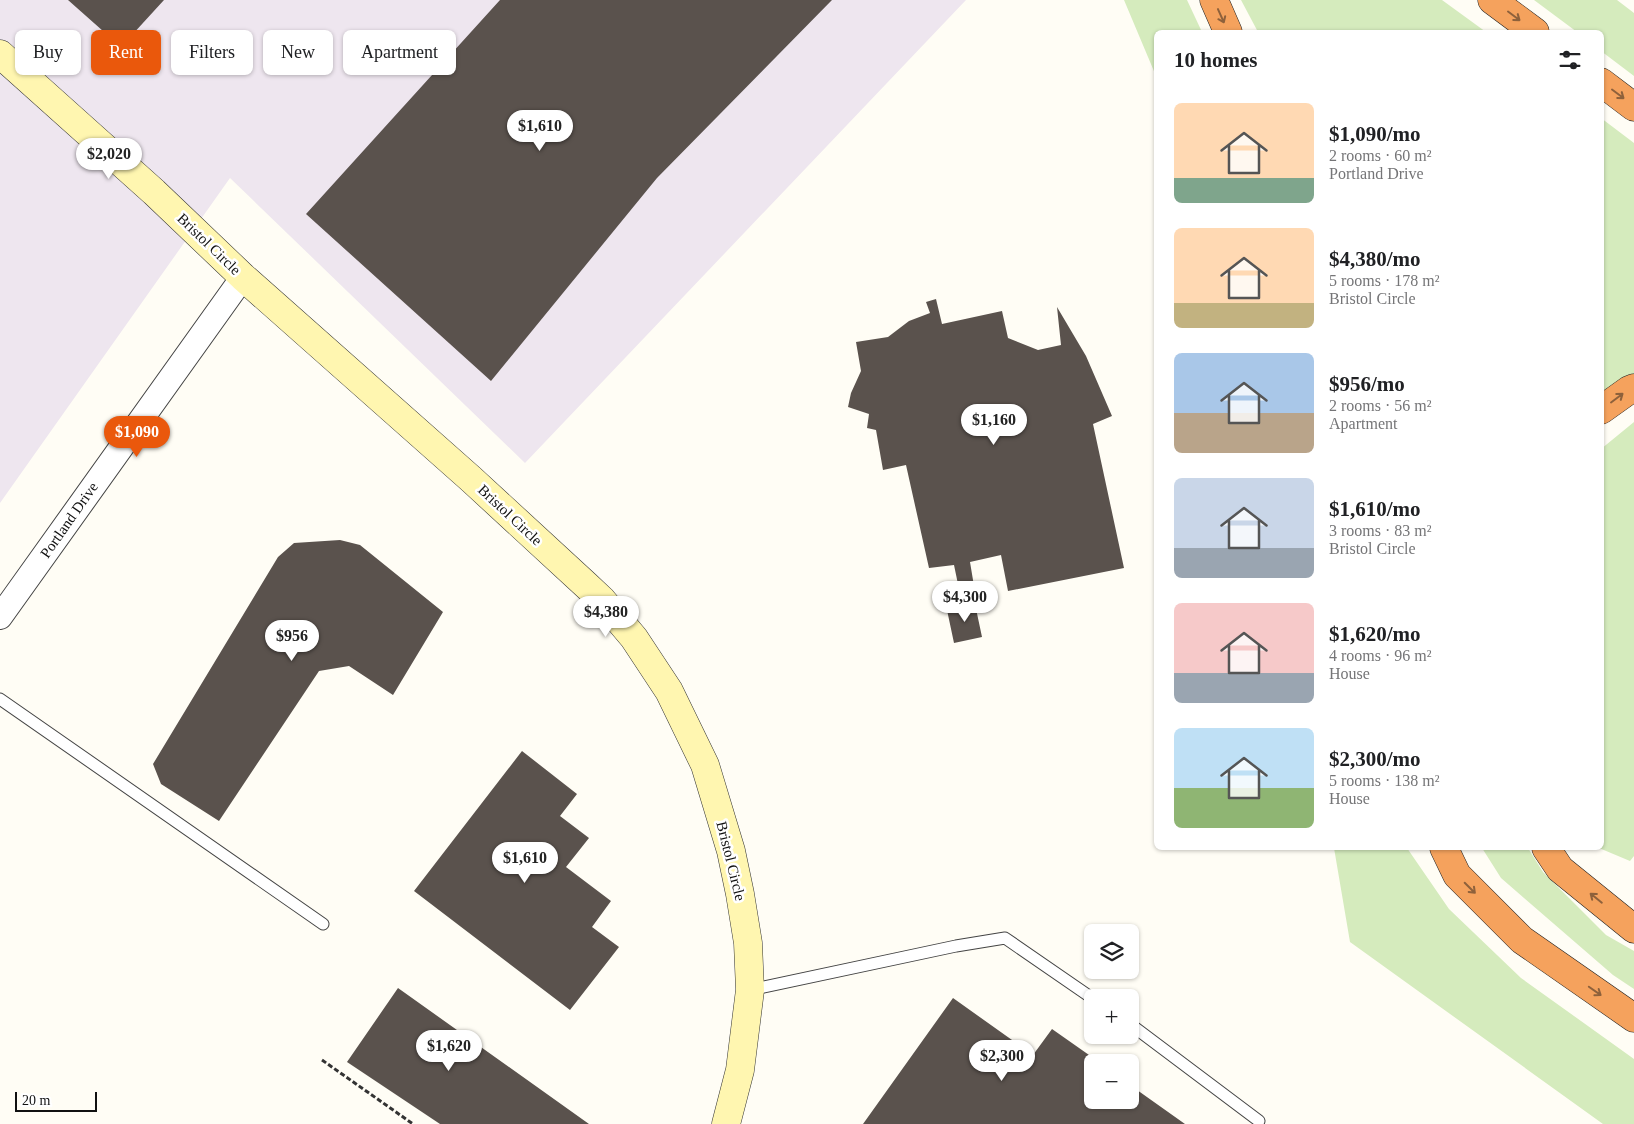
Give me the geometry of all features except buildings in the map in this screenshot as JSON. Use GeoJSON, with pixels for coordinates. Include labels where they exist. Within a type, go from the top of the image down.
{"type":"FeatureCollection","features":[{"type":"Feature","properties":{"kind":"highway"},"geometry":{"type":"LineString","coordinates":[[1214,0],[1227,30]]}},
{"type":"Feature","properties":{"kind":"highway"},"geometry":{"type":"LineString","coordinates":[[1492,0],[1532,30]]}},
{"type":"Feature","properties":{"kind":"highway"},"geometry":{"type":"LineString","coordinates":[[1604,84],[1634,106]]}},
{"type":"Feature","properties":{"kind":"highway"},"geometry":{"type":"LineString","coordinates":[[1604,408],[1634,388]]}},
{"type":"Feature","properties":{"kind":"highway"},"geometry":{"type":"LineString","coordinates":[[1445,850],[1457,875],[1522,940],[1634,1018]]}},
{"type":"Feature","properties":{"kind":"highway"},"geometry":{"type":"LineString","coordinates":[[1547,850],[1560,869],[1634,928]]}},
{"type":"Feature","properties":{"kind":"street","name":"Bristol Circle"},"geometry":{"type":"LineString","coordinates":[[0,54],[154,192],[244,277],[471,479],[602,600],[634,638],[669,691],[705,765],[731,851],[740,894],[748,943],[750,990],[740,1070],[726,1124]]}},
{"type":"Feature","properties":{"kind":"street","name":"Portland Drive"},"geometry":{"type":"LineString","coordinates":[[0,617],[244,277]]}},
{"type":"Feature","properties":{"kind":"lane"},"geometry":{"type":"LineString","coordinates":[[0,699],[323,924]]}},
{"type":"Feature","properties":{"kind":"lane"},"geometry":{"type":"LineString","coordinates":[[750,990],[956,946],[1005,938],[1084,992]]}},
{"type":"Feature","properties":{"kind":"lane"},"geometry":{"type":"LineString","coordinates":[[1139,1031],[1260,1123]]}},
{"type":"Feature","properties":{"kind":"path"},"geometry":{"type":"LineString","coordinates":[[322,1060],[413,1124]]}},
{"type":"Feature","properties":{"kind":"shaded area"},"geometry":{"type":"Polygon","coordinates":[[[0,0],[966,0],[525,463],[230,178],[0,503],[0,0]]]}},
{"type":"Feature","properties":{"kind":"green space"},"geometry":{"type":"Polygon","coordinates":[[[1124,0],[1187,0],[1201,30],[1154,30],[1154,71],[1124,0]]]}},
{"type":"Feature","properties":{"kind":"green space"},"geometry":{"type":"Polygon","coordinates":[[[1241,0],[1442,0],[1483,30],[1257,30],[1241,0]]]}},
{"type":"Feature","properties":{"kind":"green space"},"geometry":{"type":"Polygon","coordinates":[[[1534,0],[1617,0],[1634,13],[1634,76],[1604,53],[1604,30],[1574,30],[1534,0]]]}},
{"type":"Feature","properties":{"kind":"green space"},"geometry":{"type":"Polygon","coordinates":[[[1604,120],[1634,143],[1634,375],[1604,393],[1604,120]]]}},
{"type":"Feature","properties":{"kind":"green space"},"geometry":{"type":"Polygon","coordinates":[[[1634,422],[1634,856],[1630,861],[1604,850],[1604,447],[1634,422]]]}},
{"type":"Feature","properties":{"kind":"green space"},"geometry":{"type":"Polygon","coordinates":[[[1334,850],[1408,850],[1449,909],[1521,978],[1634,1059],[1634,1124],[1603,1124],[1350,942],[1334,850]]]}},
{"type":"Feature","properties":{"kind":"green space"},"geometry":{"type":"Polygon","coordinates":[[[1483,850],[1529,850],[1543,872],[1606,935],[1634,951],[1634,989],[1613,975],[1501,878],[1483,850]]]}}]}
